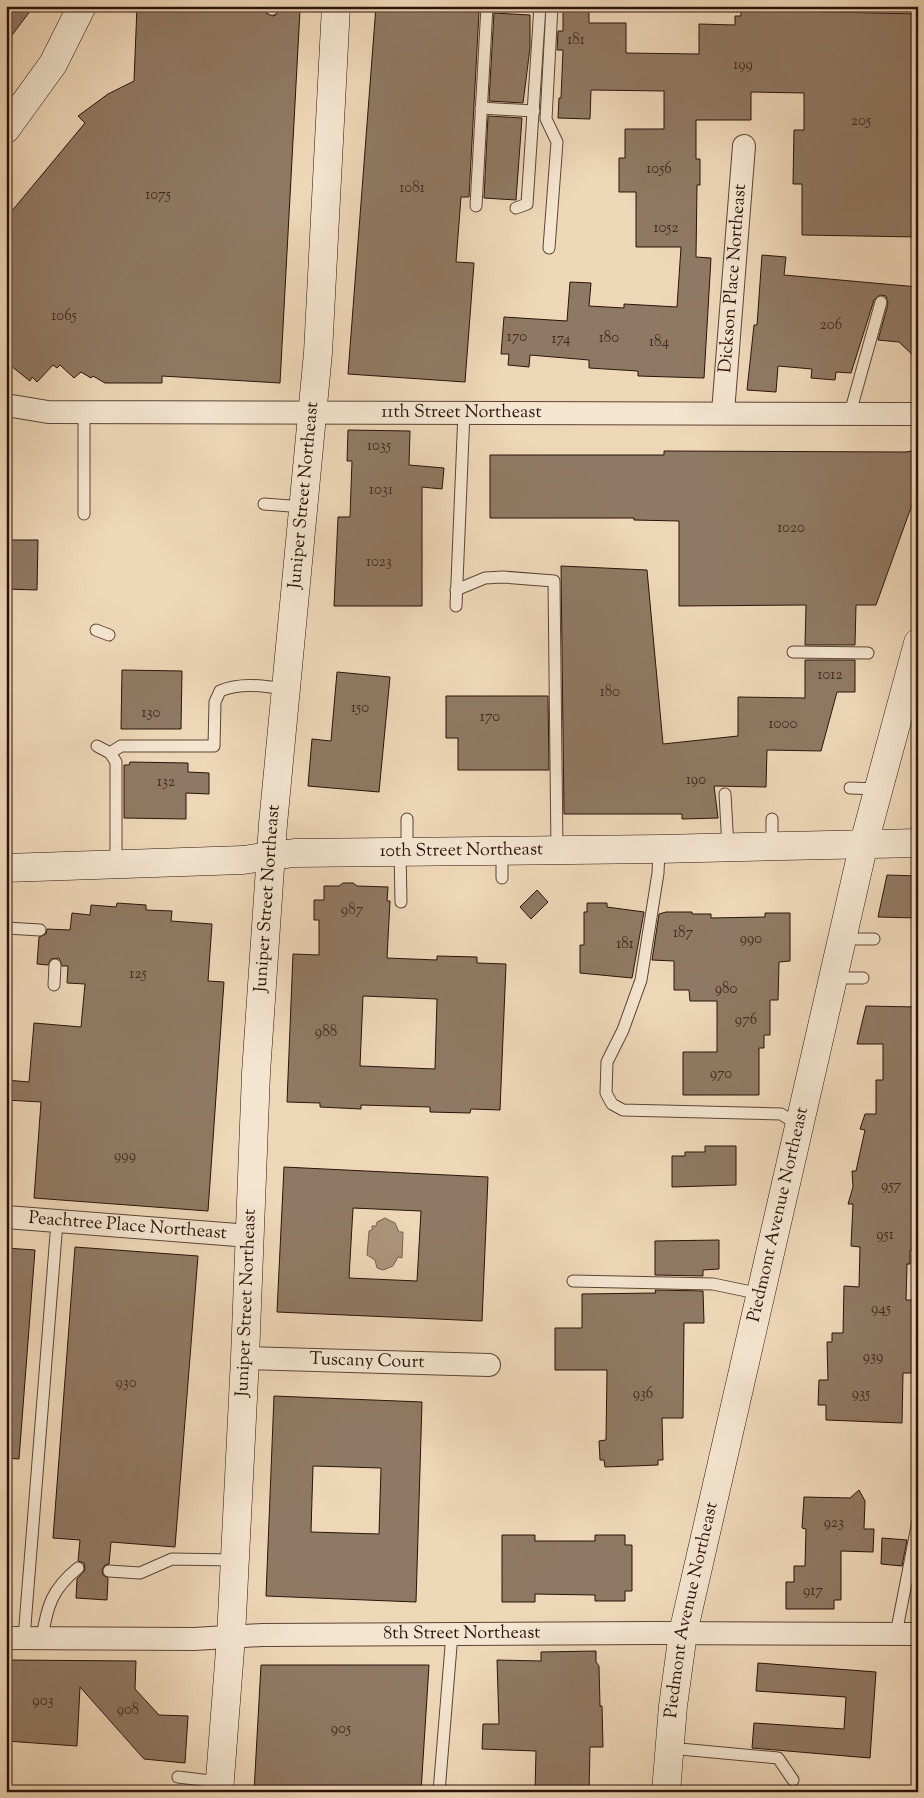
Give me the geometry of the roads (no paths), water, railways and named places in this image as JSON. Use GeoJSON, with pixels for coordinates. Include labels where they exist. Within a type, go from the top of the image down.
{"type":"FeatureCollection","features":[{"type":"Feature","properties":{"kind":"main road"},"geometry":{"type":"LineString","coordinates":[[6,130],[53,64],[82,6]]}},
{"type":"Feature","properties":{"kind":"main road","name":"Juniper Street Northeast"},"geometry":{"type":"LineString","coordinates":[[219,1787],[231,1637],[246,1358],[256,1073],[271,856],[318,353],[336,6]]}},
{"type":"Feature","properties":{"kind":"main road","name":"Piedmont Avenue Northeast"},"geometry":{"type":"LineString","coordinates":[[666,1792],[682,1633],[864,843],[878,789],[909,702],[918,643]]}},
{"type":"Feature","properties":{"kind":"main road","name":"10th Street Northeast"},"geometry":{"type":"LineString","coordinates":[[6,868],[242,860],[294,853],[728,847],[772,833],[864,843],[918,842]]}},
{"type":"Feature","properties":{"kind":"street","name":"Dickson Place Northeast"},"geometry":{"type":"LineString","coordinates":[[723,412],[744,146]]}},
{"type":"Feature","properties":{"kind":"street","name":"11th Street Northeast"},"geometry":{"type":"LineString","coordinates":[[6,405],[48,412],[723,412],[918,414]]}},
{"type":"Feature","properties":{"kind":"street","name":"Peachtree Place Northeast"},"geometry":{"type":"LineString","coordinates":[[6,1217],[250,1236]]}},
{"type":"Feature","properties":{"kind":"street","name":"Tuscany Court"},"geometry":{"type":"LineString","coordinates":[[246,1358],[489,1365]]}},
{"type":"Feature","properties":{"kind":"street","name":"8th Street Northeast"},"geometry":{"type":"LineString","coordinates":[[24,1638],[194,1639],[452,1634],[907,1634]]}},
{"type":"Feature","properties":{"kind":"lane"},"geometry":{"type":"LineString","coordinates":[[476,206],[487,6]]}},
{"type":"Feature","properties":{"kind":"lane"},"geometry":{"type":"LineString","coordinates":[[516,208],[527,204],[540,6]]}},
{"type":"Feature","properties":{"kind":"lane"},"geometry":{"type":"LineString","coordinates":[[549,248],[557,142],[546,118],[552,6]]}},
{"type":"Feature","properties":{"kind":"lane"},"geometry":{"type":"LineString","coordinates":[[482,108],[534,111]]}},
{"type":"Feature","properties":{"kind":"lane"},"geometry":{"type":"LineString","coordinates":[[850,413],[881,302]]}},
{"type":"Feature","properties":{"kind":"lane"},"geometry":{"type":"LineString","coordinates":[[84,412],[84,514]]}},
{"type":"Feature","properties":{"kind":"lane"},"geometry":{"type":"LineString","coordinates":[[456,606],[464,412]]}},
{"type":"Feature","properties":{"kind":"lane"},"geometry":{"type":"LineString","coordinates":[[264,504],[304,507]]}},
{"type":"Feature","properties":{"kind":"lane"},"geometry":{"type":"LineString","coordinates":[[456,590],[485,578],[503,577],[554,581],[557,850]]}},
{"type":"Feature","properties":{"kind":"lane"},"geometry":{"type":"LineString","coordinates":[[96,630],[109,635]]}},
{"type":"Feature","properties":{"kind":"lane"},"geometry":{"type":"LineString","coordinates":[[793,652],[868,654]]}},
{"type":"Feature","properties":{"kind":"lane"},"geometry":{"type":"LineString","coordinates":[[110,753],[121,746],[214,746],[215,702],[220,690],[231,686],[248,685],[288,689]]}},
{"type":"Feature","properties":{"kind":"lane"},"geometry":{"type":"LineString","coordinates":[[97,746],[110,753],[116,762],[116,864]]}},
{"type":"Feature","properties":{"kind":"lane"},"geometry":{"type":"LineString","coordinates":[[850,788],[878,789]]}},
{"type":"Feature","properties":{"kind":"lane"},"geometry":{"type":"LineString","coordinates":[[724,794],[728,847]]}},
{"type":"Feature","properties":{"kind":"lane"},"geometry":{"type":"LineString","coordinates":[[401,902],[407,819]]}},
{"type":"Feature","properties":{"kind":"lane"},"geometry":{"type":"LineString","coordinates":[[659,849],[658,873],[641,980],[623,1030],[607,1062],[606,1093],[612,1104],[623,1110],[780,1114],[800,1127]]}},
{"type":"Feature","properties":{"kind":"lane"},"geometry":{"type":"LineString","coordinates":[[502,851],[502,878]]}},
{"type":"Feature","properties":{"kind":"lane"},"geometry":{"type":"LineString","coordinates":[[6,928],[40,930]]}},
{"type":"Feature","properties":{"kind":"lane"},"geometry":{"type":"LineString","coordinates":[[843,939],[874,939]]}},
{"type":"Feature","properties":{"kind":"lane"},"geometry":{"type":"LineString","coordinates":[[54,985],[55,965]]}},
{"type":"Feature","properties":{"kind":"lane"},"geometry":{"type":"LineString","coordinates":[[833,978],[863,978]]}},
{"type":"Feature","properties":{"kind":"lane"},"geometry":{"type":"LineString","coordinates":[[24,1638],[57,1222]]}},
{"type":"Feature","properties":{"kind":"lane"},"geometry":{"type":"LineString","coordinates":[[572,1281],[714,1284],[761,1294]]}},
{"type":"Feature","properties":{"kind":"lane"},"geometry":{"type":"LineString","coordinates":[[907,1634],[918,1521]]}},
{"type":"Feature","properties":{"kind":"lane"},"geometry":{"type":"LineString","coordinates":[[109,1571],[140,1573],[172,1560],[235,1560]]}},
{"type":"Feature","properties":{"kind":"lane"},"geometry":{"type":"LineString","coordinates":[[24,1638],[45,1619],[55,1590],[78,1568]]}},
{"type":"Feature","properties":{"kind":"lane"},"geometry":{"type":"LineString","coordinates":[[439,1792],[452,1634]]}},
{"type":"Feature","properties":{"kind":"lane"},"geometry":{"type":"LineString","coordinates":[[669,1748],[778,1758],[793,1780]]}},
{"type":"Feature","properties":{"kind":"lane"},"geometry":{"type":"LineString","coordinates":[[178,1777],[219,1787]]}}]}
